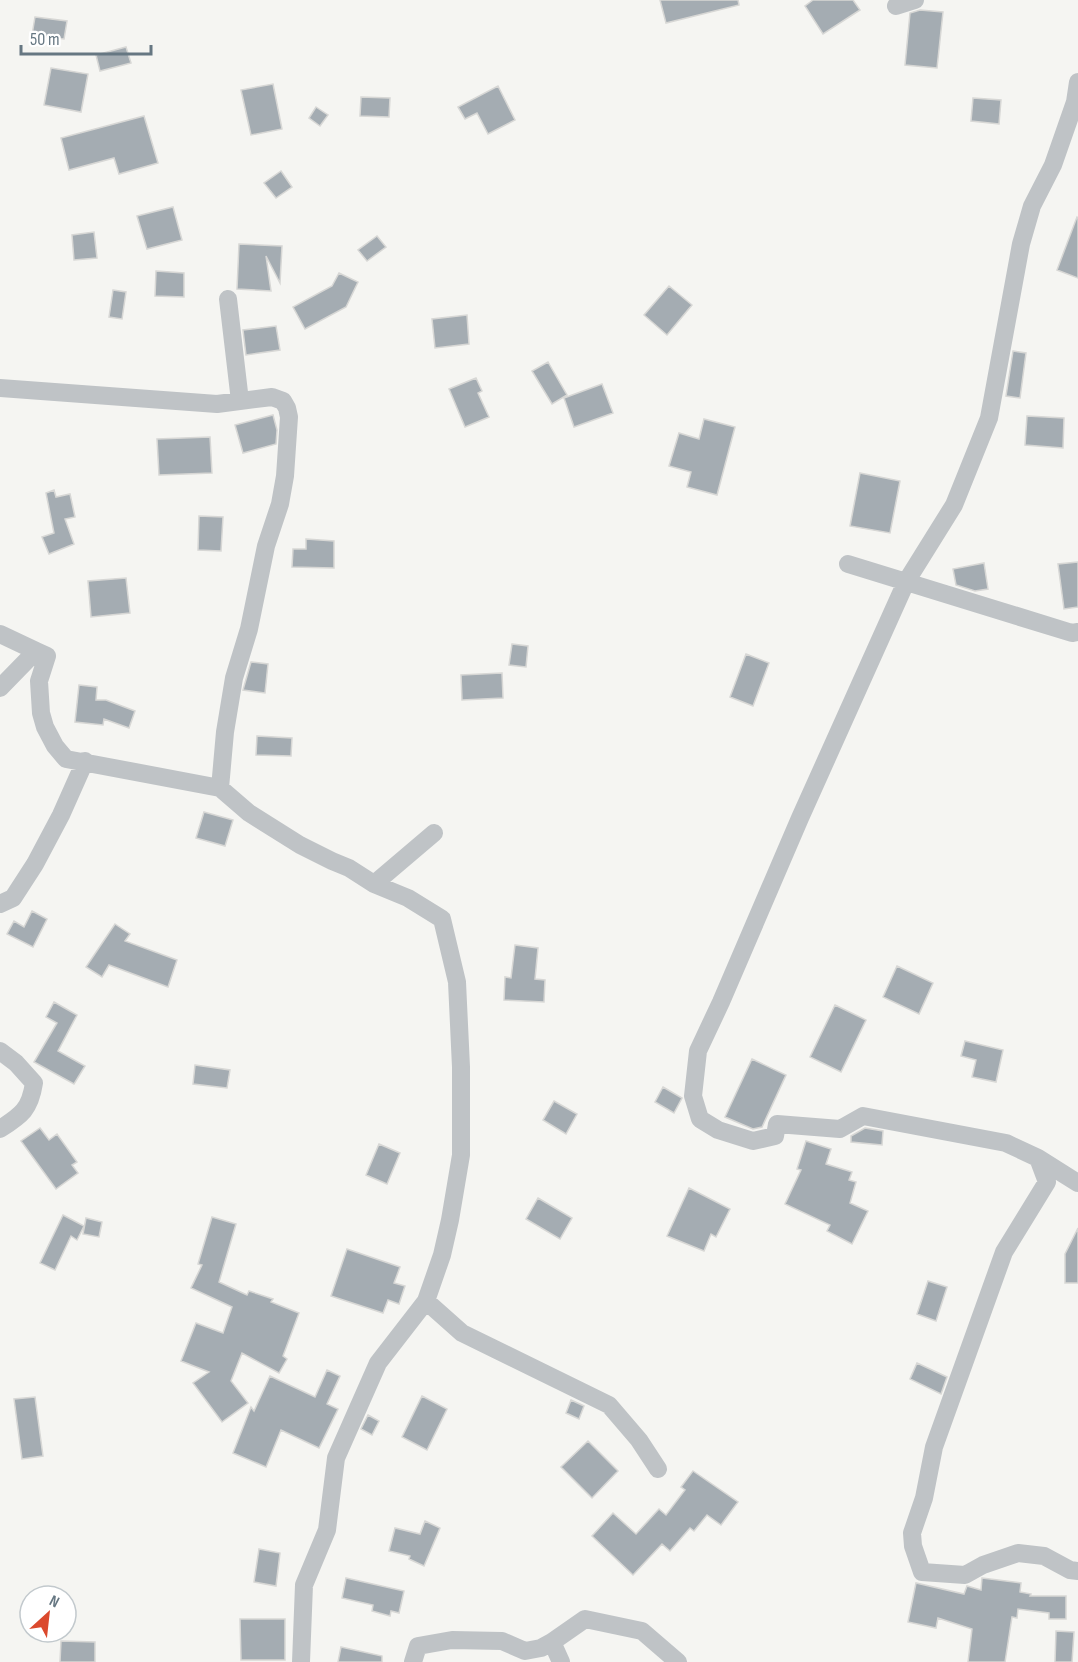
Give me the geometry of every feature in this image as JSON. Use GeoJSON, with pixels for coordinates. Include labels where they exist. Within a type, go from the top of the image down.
{"type":"FeatureCollection","features":[{"type":"Feature","properties":{"kind":"street"},"geometry":{"type":"LineString","coordinates":[[896,6],[915,0]]}},
{"type":"Feature","properties":{"kind":"street"},"geometry":{"type":"LineString","coordinates":[[1078,82],[1075,102],[1056,154],[1032,206],[1022,244],[989,418],[954,505],[906,582],[698,1051],[693,1096],[700,1119],[718,1130],[753,1141],[775,1136],[777,1124],[840,1129],[863,1116],[1006,1143],[1038,1158],[1078,1183]]}},
{"type":"Feature","properties":{"kind":"street"},"geometry":{"type":"LineString","coordinates":[[228,299],[240,401]]}},
{"type":"Feature","properties":{"kind":"street"},"geometry":{"type":"LineString","coordinates":[[0,388],[218,404],[272,397],[283,401],[287,408],[289,417],[285,476],[280,504],[266,546],[249,629],[234,678],[225,732],[220,788]]}},
{"type":"Feature","properties":{"kind":"street"},"geometry":{"type":"LineString","coordinates":[[848,564],[1072,633],[1078,632]]}},
{"type":"Feature","properties":{"kind":"street"},"geometry":{"type":"LineString","coordinates":[[0,634],[47,656],[39,681],[41,713],[54,746],[66,759],[220,788],[249,813],[300,845],[349,868],[374,884],[408,898],[442,919],[457,982],[461,1067],[461,1155],[450,1220],[442,1255],[426,1301],[378,1363],[336,1458],[327,1530],[303,1585],[301,1662]]}},
{"type":"Feature","properties":{"kind":"street"},"geometry":{"type":"LineString","coordinates":[[0,688],[36,651]]}},
{"type":"Feature","properties":{"kind":"street"},"geometry":{"type":"LineString","coordinates":[[0,904],[13,898],[34,864],[61,815],[85,761]]}},
{"type":"Feature","properties":{"kind":"street"},"geometry":{"type":"LineString","coordinates":[[374,884],[434,833]]}},
{"type":"Feature","properties":{"kind":"street"},"geometry":{"type":"LineString","coordinates":[[0,1052],[16,1063],[34,1083],[31,1098],[22,1114],[0,1129]]}},
{"type":"Feature","properties":{"kind":"street"},"geometry":{"type":"LineString","coordinates":[[1038,1158],[1047,1182],[1004,1252],[934,1447],[924,1498],[912,1533],[913,1546],[922,1572],[965,1575],[983,1565],[1018,1553],[1044,1556],[1070,1570],[1078,1571]]}},
{"type":"Feature","properties":{"kind":"street"},"geometry":{"type":"LineString","coordinates":[[426,1301],[462,1333],[609,1405],[639,1440],[658,1469]]}},
{"type":"Feature","properties":{"kind":"street"},"geometry":{"type":"LineString","coordinates":[[412,1662],[418,1646],[452,1640],[502,1641],[525,1651],[541,1648],[585,1619],[642,1631],[678,1662]]}},
{"type":"Feature","properties":{"kind":"street"},"geometry":{"type":"LineString","coordinates":[[552,1642],[561,1662]]}},
{"type":"Feature","properties":{"kind":"building"},"geometry":{"type":"Polygon","coordinates":[[[660,0],[738,0],[739,5],[666,23],[660,0]]]}},
{"type":"Feature","properties":{"kind":"building"},"geometry":{"type":"Polygon","coordinates":[[[813,0],[853,0],[860,10],[823,34],[805,6],[813,0]]]}},
{"type":"Feature","properties":{"kind":"building"},"geometry":{"type":"Polygon","coordinates":[[[920,10],[943,12],[937,68],[905,65],[910,13],[920,10]]]}},
{"type":"Feature","properties":{"kind":"building"},"geometry":{"type":"Polygon","coordinates":[[[35,17],[67,21],[64,39],[32,35],[35,17]]]}},
{"type":"Feature","properties":{"kind":"building"},"geometry":{"type":"Polygon","coordinates":[[[126,47],[131,63],[100,71],[96,55],[126,47]]]}},
{"type":"Feature","properties":{"kind":"building"},"geometry":{"type":"Polygon","coordinates":[[[51,68],[88,74],[81,112],[44,105],[51,68]]]}},
{"type":"Feature","properties":{"kind":"building"},"geometry":{"type":"Polygon","coordinates":[[[273,84],[282,129],[251,135],[241,90],[273,84]]]}},
{"type":"Feature","properties":{"kind":"building"},"geometry":{"type":"Polygon","coordinates":[[[498,86],[515,120],[488,134],[477,113],[465,119],[458,107],[498,86]]]}},
{"type":"Feature","properties":{"kind":"building"},"geometry":{"type":"Polygon","coordinates":[[[361,97],[390,98],[389,117],[360,116],[361,97]]]}},
{"type":"Feature","properties":{"kind":"building"},"geometry":{"type":"Polygon","coordinates":[[[973,98],[1001,100],[999,124],[971,121],[973,98]]]}},
{"type":"Feature","properties":{"kind":"building"},"geometry":{"type":"Polygon","coordinates":[[[316,107],[328,115],[320,126],[309,118],[316,107]]]}},
{"type":"Feature","properties":{"kind":"building"},"geometry":{"type":"Polygon","coordinates":[[[144,116],[158,163],[119,174],[114,158],[69,170],[61,138],[144,116]]]}},
{"type":"Feature","properties":{"kind":"building"},"geometry":{"type":"Polygon","coordinates":[[[281,171],[292,187],[276,198],[264,183],[281,171]]]}},
{"type":"Feature","properties":{"kind":"building"},"geometry":{"type":"Polygon","coordinates":[[[173,207],[182,240],[147,249],[137,216],[173,207]]]}},
{"type":"Feature","properties":{"kind":"building"},"geometry":{"type":"Polygon","coordinates":[[[1078,218],[1078,278],[1057,270],[1078,218]]]}},
{"type":"Feature","properties":{"kind":"building"},"geometry":{"type":"Polygon","coordinates":[[[94,232],[97,258],[74,260],[72,235],[94,232]]]}},
{"type":"Feature","properties":{"kind":"building"},"geometry":{"type":"Polygon","coordinates":[[[377,236],[386,247],[367,261],[358,250],[377,236]]]}},
{"type":"Feature","properties":{"kind":"building"},"geometry":{"type":"Polygon","coordinates":[[[239,244],[282,246],[280,283],[266,256],[271,291],[237,289],[239,244]]]}},
{"type":"Feature","properties":{"kind":"building"},"geometry":{"type":"Polygon","coordinates":[[[156,271],[184,273],[184,297],[155,296],[156,271]]]}},
{"type":"Feature","properties":{"kind":"building"},"geometry":{"type":"Polygon","coordinates":[[[339,273],[358,282],[346,307],[305,329],[293,307],[332,286],[339,273]]]}},
{"type":"Feature","properties":{"kind":"building"},"geometry":{"type":"Polygon","coordinates":[[[669,286],[692,305],[667,335],[644,315],[669,286]]]}},
{"type":"Feature","properties":{"kind":"building"},"geometry":{"type":"Polygon","coordinates":[[[113,290],[126,292],[122,319],[109,317],[113,290]]]}},
{"type":"Feature","properties":{"kind":"building"},"geometry":{"type":"Polygon","coordinates":[[[467,315],[469,344],[435,348],[432,319],[467,315]]]}},
{"type":"Feature","properties":{"kind":"building"},"geometry":{"type":"Polygon","coordinates":[[[276,326],[280,350],[246,355],[243,330],[276,326]]]}},
{"type":"Feature","properties":{"kind":"building"},"geometry":{"type":"Polygon","coordinates":[[[1013,351],[1026,353],[1020,398],[1006,396],[1013,351]]]}},
{"type":"Feature","properties":{"kind":"building"},"geometry":{"type":"Polygon","coordinates":[[[548,362],[567,395],[552,404],[532,371],[548,362]]]}},
{"type":"Feature","properties":{"kind":"building"},"geometry":{"type":"Polygon","coordinates":[[[476,378],[482,391],[478,393],[489,417],[465,427],[449,389],[476,378]]]}},
{"type":"Feature","properties":{"kind":"building"},"geometry":{"type":"Polygon","coordinates":[[[602,384],[613,413],[574,427],[564,398],[602,384]]]}},
{"type":"Feature","properties":{"kind":"building"},"geometry":{"type":"Polygon","coordinates":[[[273,415],[277,430],[276,444],[243,453],[235,425],[273,415]]]}},
{"type":"Feature","properties":{"kind":"building"},"geometry":{"type":"Polygon","coordinates":[[[1027,416],[1064,418],[1063,448],[1025,445],[1027,416]]]}},
{"type":"Feature","properties":{"kind":"building"},"geometry":{"type":"Polygon","coordinates":[[[704,419],[735,427],[717,495],[687,487],[691,472],[669,466],[679,433],[699,439],[704,419]]]}},
{"type":"Feature","properties":{"kind":"building"},"geometry":{"type":"Polygon","coordinates":[[[210,437],[212,473],[159,475],[157,439],[210,437]]]}},
{"type":"Feature","properties":{"kind":"building"},"geometry":{"type":"Polygon","coordinates":[[[860,473],[900,481],[890,533],[850,526],[860,473]]]}},
{"type":"Feature","properties":{"kind":"building"},"geometry":{"type":"Polygon","coordinates":[[[54,490],[56,497],[70,494],[75,517],[65,519],[74,544],[49,554],[42,537],[54,533],[46,493],[54,490]]]}},
{"type":"Feature","properties":{"kind":"building"},"geometry":{"type":"Polygon","coordinates":[[[199,516],[223,517],[221,551],[198,550],[199,516]]]}},
{"type":"Feature","properties":{"kind":"building"},"geometry":{"type":"Polygon","coordinates":[[[306,539],[334,541],[334,568],[292,567],[293,549],[306,549],[306,539]]]}},
{"type":"Feature","properties":{"kind":"building"},"geometry":{"type":"Polygon","coordinates":[[[1078,562],[1078,607],[1064,609],[1058,564],[1078,562]]]}},
{"type":"Feature","properties":{"kind":"building"},"geometry":{"type":"Polygon","coordinates":[[[984,563],[988,589],[975,591],[956,585],[953,569],[984,563]]]}},
{"type":"Feature","properties":{"kind":"building"},"geometry":{"type":"Polygon","coordinates":[[[126,578],[130,613],[91,617],[88,581],[126,578]]]}},
{"type":"Feature","properties":{"kind":"building"},"geometry":{"type":"Polygon","coordinates":[[[512,644],[528,646],[526,667],[509,665],[512,644]]]}},
{"type":"Feature","properties":{"kind":"building"},"geometry":{"type":"Polygon","coordinates":[[[746,654],[769,663],[753,706],[730,697],[746,654]]]}},
{"type":"Feature","properties":{"kind":"building"},"geometry":{"type":"Polygon","coordinates":[[[251,662],[268,664],[265,693],[243,690],[251,662]]]}},
{"type":"Feature","properties":{"kind":"building"},"geometry":{"type":"Polygon","coordinates":[[[502,673],[503,698],[462,700],[461,675],[502,673]]]}},
{"type":"Feature","properties":{"kind":"building"},"geometry":{"type":"Polygon","coordinates":[[[79,685],[97,687],[96,700],[106,700],[135,711],[129,728],[104,719],[103,725],[75,722],[79,685]]]}},
{"type":"Feature","properties":{"kind":"building"},"geometry":{"type":"Polygon","coordinates":[[[257,736],[292,738],[291,756],[256,755],[257,736]]]}},
{"type":"Feature","properties":{"kind":"building"},"geometry":{"type":"Polygon","coordinates":[[[204,812],[233,820],[225,846],[196,838],[204,812]]]}},
{"type":"Feature","properties":{"kind":"building"},"geometry":{"type":"Polygon","coordinates":[[[32,911],[47,919],[33,947],[7,934],[14,921],[24,927],[32,911]]]}},
{"type":"Feature","properties":{"kind":"building"},"geometry":{"type":"Polygon","coordinates":[[[115,924],[130,934],[125,941],[177,960],[168,987],[109,965],[102,977],[86,967],[115,924]]]}},
{"type":"Feature","properties":{"kind":"building"},"geometry":{"type":"Polygon","coordinates":[[[515,945],[538,948],[535,979],[545,980],[544,1002],[504,1000],[505,977],[511,978],[515,945]]]}},
{"type":"Feature","properties":{"kind":"building"},"geometry":{"type":"Polygon","coordinates":[[[897,966],[933,983],[919,1014],[883,997],[897,966]]]}},
{"type":"Feature","properties":{"kind":"building"},"geometry":{"type":"Polygon","coordinates":[[[54,1002],[77,1015],[58,1051],[85,1066],[74,1084],[34,1062],[57,1023],[46,1017],[54,1002]]]}},
{"type":"Feature","properties":{"kind":"building"},"geometry":{"type":"Polygon","coordinates":[[[835,1005],[866,1020],[841,1072],[810,1057],[835,1005]]]}},
{"type":"Feature","properties":{"kind":"building"},"geometry":{"type":"Polygon","coordinates":[[[965,1041],[1003,1050],[996,1082],[972,1077],[976,1060],[961,1056],[965,1041]]]}},
{"type":"Feature","properties":{"kind":"building"},"geometry":{"type":"Polygon","coordinates":[[[752,1059],[786,1075],[762,1127],[753,1129],[725,1117],[752,1059]]]}},
{"type":"Feature","properties":{"kind":"building"},"geometry":{"type":"Polygon","coordinates":[[[195,1065],[230,1070],[227,1088],[193,1084],[195,1065]]]}},
{"type":"Feature","properties":{"kind":"building"},"geometry":{"type":"Polygon","coordinates":[[[663,1087],[682,1098],[674,1113],[655,1102],[663,1087]]]}},
{"type":"Feature","properties":{"kind":"building"},"geometry":{"type":"Polygon","coordinates":[[[554,1101],[577,1114],[566,1134],[543,1120],[554,1101]]]}},
{"type":"Feature","properties":{"kind":"building"},"geometry":{"type":"Polygon","coordinates":[[[40,1128],[49,1140],[57,1134],[77,1162],[72,1165],[78,1173],[56,1189],[21,1141],[40,1128]]]}},
{"type":"Feature","properties":{"kind":"building"},"geometry":{"type":"Polygon","coordinates":[[[865,1128],[883,1131],[882,1145],[851,1142],[851,1136],[865,1128]]]}},
{"type":"Feature","properties":{"kind":"building"},"geometry":{"type":"Polygon","coordinates":[[[806,1141],[831,1149],[826,1164],[852,1172],[849,1180],[856,1182],[850,1203],[868,1211],[852,1244],[827,1231],[830,1225],[785,1204],[801,1170],[797,1169],[806,1141]]]}},
{"type":"Feature","properties":{"kind":"building"},"geometry":{"type":"Polygon","coordinates":[[[379,1144],[400,1153],[387,1184],[366,1175],[379,1144]]]}},
{"type":"Feature","properties":{"kind":"building"},"geometry":{"type":"Polygon","coordinates":[[[689,1188],[730,1209],[716,1237],[711,1234],[704,1251],[667,1236],[689,1188]]]}},
{"type":"Feature","properties":{"kind":"building"},"geometry":{"type":"Polygon","coordinates":[[[538,1198],[572,1218],[560,1239],[526,1219],[538,1198]]]}},
{"type":"Feature","properties":{"kind":"building"},"geometry":{"type":"Polygon","coordinates":[[[63,1215],[84,1226],[77,1240],[71,1236],[55,1270],[40,1263],[63,1215]]]}},
{"type":"Feature","properties":{"kind":"building"},"geometry":{"type":"Polygon","coordinates":[[[212,1217],[236,1224],[219,1282],[247,1295],[249,1291],[273,1299],[271,1302],[299,1313],[283,1356],[287,1359],[279,1373],[242,1353],[231,1381],[248,1403],[222,1422],[193,1383],[209,1372],[181,1361],[196,1323],[223,1333],[232,1307],[191,1288],[202,1265],[198,1264],[212,1217]]]}},
{"type":"Feature","properties":{"kind":"building"},"geometry":{"type":"Polygon","coordinates":[[[86,1218],[102,1222],[99,1237],[83,1234],[86,1218]]]}},
{"type":"Feature","properties":{"kind":"building"},"geometry":{"type":"Polygon","coordinates":[[[1078,1228],[1078,1283],[1065,1283],[1065,1254],[1078,1228]]]}},
{"type":"Feature","properties":{"kind":"building"},"geometry":{"type":"Polygon","coordinates":[[[347,1249],[400,1267],[394,1283],[405,1286],[399,1304],[388,1300],[383,1313],[331,1296],[347,1249]]]}},
{"type":"Feature","properties":{"kind":"building"},"geometry":{"type":"Polygon","coordinates":[[[928,1281],[947,1287],[936,1321],[917,1314],[928,1281]]]}},
{"type":"Feature","properties":{"kind":"building"},"geometry":{"type":"Polygon","coordinates":[[[917,1363],[947,1377],[941,1394],[910,1379],[917,1363]]]}},
{"type":"Feature","properties":{"kind":"building"},"geometry":{"type":"Polygon","coordinates":[[[327,1370],[340,1376],[327,1404],[338,1409],[319,1448],[281,1430],[266,1467],[233,1453],[251,1407],[254,1411],[270,1376],[315,1397],[327,1370]]]}},
{"type":"Feature","properties":{"kind":"building"},"geometry":{"type":"Polygon","coordinates":[[[422,1396],[447,1409],[427,1450],[402,1437],[422,1396]]]}},
{"type":"Feature","properties":{"kind":"building"},"geometry":{"type":"Polygon","coordinates":[[[35,1397],[43,1456],[22,1459],[14,1399],[35,1397]]]}},
{"type":"Feature","properties":{"kind":"building"},"geometry":{"type":"Polygon","coordinates":[[[571,1400],[584,1406],[579,1419],[566,1413],[571,1400]]]}},
{"type":"Feature","properties":{"kind":"building"},"geometry":{"type":"Polygon","coordinates":[[[368,1415],[379,1421],[372,1435],[361,1429],[368,1415]]]}},
{"type":"Feature","properties":{"kind":"building"},"geometry":{"type":"Polygon","coordinates":[[[588,1441],[618,1471],[592,1498],[561,1467],[588,1441]]]}},
{"type":"Feature","properties":{"kind":"building"},"geometry":{"type":"Polygon","coordinates":[[[693,1471],[738,1502],[721,1525],[707,1515],[694,1531],[690,1528],[670,1551],[662,1544],[633,1575],[592,1536],[613,1513],[636,1534],[659,1509],[666,1515],[685,1490],[681,1487],[693,1471]]]}},
{"type":"Feature","properties":{"kind":"building"},"geometry":{"type":"Polygon","coordinates":[[[425,1521],[440,1528],[424,1566],[409,1559],[410,1556],[389,1551],[395,1528],[420,1534],[425,1521]]]}},
{"type":"Feature","properties":{"kind":"building"},"geometry":{"type":"Polygon","coordinates":[[[259,1549],[280,1553],[276,1586],[254,1582],[259,1549]]]}},
{"type":"Feature","properties":{"kind":"building"},"geometry":{"type":"Polygon","coordinates":[[[346,1578],[404,1591],[399,1613],[391,1611],[390,1616],[372,1611],[373,1605],[342,1598],[346,1578]]]}},
{"type":"Feature","properties":{"kind":"building"},"geometry":{"type":"Polygon","coordinates":[[[982,1578],[1021,1583],[1020,1592],[1031,1594],[1030,1596],[1066,1596],[1066,1619],[1049,1619],[1049,1613],[1018,1609],[1017,1618],[1012,1617],[1005,1662],[968,1662],[972,1629],[938,1618],[936,1628],[908,1622],[916,1583],[964,1594],[967,1586],[981,1590],[982,1578]]]}},
{"type":"Feature","properties":{"kind":"building"},"geometry":{"type":"Polygon","coordinates":[[[240,1619],[285,1619],[285,1660],[241,1660],[240,1619]]]}},
{"type":"Feature","properties":{"kind":"building"},"geometry":{"type":"Polygon","coordinates":[[[1056,1631],[1074,1632],[1072,1662],[1055,1662],[1056,1631]]]}},
{"type":"Feature","properties":{"kind":"building"},"geometry":{"type":"Polygon","coordinates":[[[95,1642],[95,1662],[60,1662],[61,1644],[95,1642]]]}},
{"type":"Feature","properties":{"kind":"building"},"geometry":{"type":"Polygon","coordinates":[[[341,1647],[382,1656],[382,1662],[338,1662],[341,1647]]]}}]}
